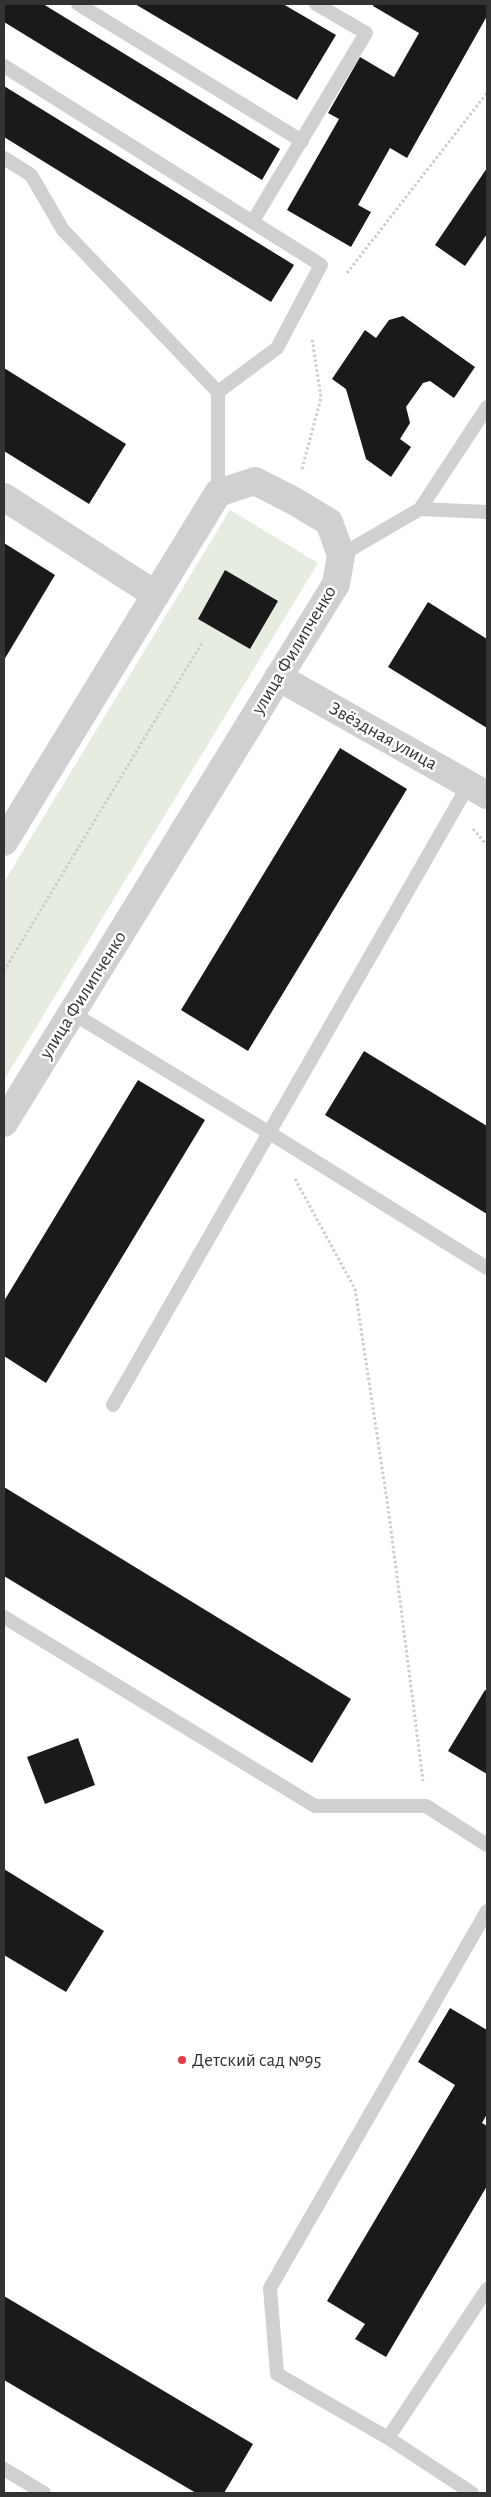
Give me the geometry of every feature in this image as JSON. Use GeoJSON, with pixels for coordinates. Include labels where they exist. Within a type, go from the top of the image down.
{"type":"FeatureCollection","features":[{"type":"Feature","properties":{"kind":"street","name":"улица Филипченко"},"geometry":{"type":"LineString","coordinates":[[4,1124],[336,584],[341,555],[329,522],[255,481],[218,493]]}},
{"type":"Feature","properties":{"kind":"street"},"geometry":{"type":"LineString","coordinates":[[4,842],[218,493]]}},
{"type":"Feature","properties":{"kind":"street"},"geometry":{"type":"LineString","coordinates":[[4,497],[156,594]]}},
{"type":"Feature","properties":{"kind":"street","name":"Звёздная улица"},"geometry":{"type":"LineString","coordinates":[[278,677],[478,790]]}},
{"type":"Feature","properties":{"kind":"lane"},"geometry":{"type":"LineString","coordinates":[[78,4],[302,141]]}},
{"type":"Feature","properties":{"kind":"lane"},"geometry":{"type":"LineString","coordinates":[[253,221],[366,33],[316,4]]}},
{"type":"Feature","properties":{"kind":"lane"},"geometry":{"type":"LineString","coordinates":[[4,66],[321,264],[277,348],[218,392]]}},
{"type":"Feature","properties":{"kind":"lane"},"geometry":{"type":"LineString","coordinates":[[4,158],[31,175],[63,230],[218,392],[218,493]]}},
{"type":"Feature","properties":{"kind":"lane"},"geometry":{"type":"LineString","coordinates":[[341,555],[420,509],[487,407]]}},
{"type":"Feature","properties":{"kind":"lane"},"geometry":{"type":"LineString","coordinates":[[420,509],[487,512]]}},
{"type":"Feature","properties":{"kind":"lane"},"geometry":{"type":"LineString","coordinates":[[113,1405],[268,1132],[478,790]]}},
{"type":"Feature","properties":{"kind":"lane"},"geometry":{"type":"LineString","coordinates":[[72,1013],[487,1268]]}},
{"type":"Feature","properties":{"kind":"lane"},"geometry":{"type":"LineString","coordinates":[[4,1618],[315,1806],[426,1806],[487,1845]]}},
{"type":"Feature","properties":{"kind":"lane"},"geometry":{"type":"LineString","coordinates":[[472,2493],[388,2438],[277,2374],[270,2288],[487,1912]]}},
{"type":"Feature","properties":{"kind":"lane"},"geometry":{"type":"LineString","coordinates":[[388,2438],[487,2289]]}},
{"type":"Feature","properties":{"kind":"lane"},"geometry":{"type":"LineString","coordinates":[[4,2469],[44,2493]]}},
{"type":"Feature","properties":{"kind":"path"},"geometry":{"type":"LineString","coordinates":[[346,274],[487,93]]}},
{"type":"Feature","properties":{"kind":"path"},"geometry":{"type":"LineString","coordinates":[[294,501],[321,398],[311,330]]}},
{"type":"Feature","properties":{"kind":"path"},"geometry":{"type":"LineString","coordinates":[[4,971],[203,641]]}},
{"type":"Feature","properties":{"kind":"path"},"geometry":{"type":"LineString","coordinates":[[292,1175],[355,1289],[389,1514],[426,1806]]}},
{"type":"Feature","properties":{"kind":"shaded area"},"geometry":{"type":"Polygon","coordinates":[[[230,510],[318,563],[4,1080],[4,882],[230,510]]]}},
{"type":"Feature","properties":{"kind":"building"},"geometry":{"type":"Polygon","coordinates":[[[4,4],[43,4],[280,149],[262,180],[4,22],[4,4]]]}},
{"type":"Feature","properties":{"kind":"building"},"geometry":{"type":"Polygon","coordinates":[[[135,4],[283,4],[336,35],[297,100],[135,4]]]}},
{"type":"Feature","properties":{"kind":"building"},"geometry":{"type":"Polygon","coordinates":[[[374,4],[487,4],[487,16],[407,158],[390,148],[358,205],[371,212],[351,247],[287,210],[339,119],[328,113],[360,57],[394,77],[419,33],[373,6],[374,4]]]}},
{"type":"Feature","properties":{"kind":"building"},"geometry":{"type":"Polygon","coordinates":[[[4,86],[294,265],[271,302],[4,137],[4,86]]]}},
{"type":"Feature","properties":{"kind":"building"},"geometry":{"type":"Polygon","coordinates":[[[487,168],[487,234],[465,266],[435,245],[487,168]]]}},
{"type":"Feature","properties":{"kind":"building"},"geometry":{"type":"Polygon","coordinates":[[[403,316],[475,367],[454,398],[430,381],[423,383],[406,407],[410,423],[400,439],[411,447],[391,477],[366,459],[346,389],[332,379],[365,330],[376,338],[389,320],[403,316]]]}},
{"type":"Feature","properties":{"kind":"building"},"geometry":{"type":"Polygon","coordinates":[[[4,368],[126,444],[89,504],[4,451],[4,368]]]}},
{"type":"Feature","properties":{"kind":"building"},"geometry":{"type":"Polygon","coordinates":[[[4,543],[55,575],[4,660],[4,543]]]}},
{"type":"Feature","properties":{"kind":"building"},"geometry":{"type":"Polygon","coordinates":[[[225,570],[278,601],[250,649],[198,619],[225,570]]]}},
{"type":"Feature","properties":{"kind":"building"},"geometry":{"type":"Polygon","coordinates":[[[428,602],[487,639],[487,728],[388,667],[428,602]]]}},
{"type":"Feature","properties":{"kind":"building"},"geometry":{"type":"Polygon","coordinates":[[[340,748],[407,789],[248,1051],[181,1010],[340,748]]]}},
{"type":"Feature","properties":{"kind":"building"},"geometry":{"type":"Polygon","coordinates":[[[364,1051],[487,1126],[487,1214],[325,1115],[364,1051]]]}},
{"type":"Feature","properties":{"kind":"building"},"geometry":{"type":"Polygon","coordinates":[[[138,1080],[205,1120],[46,1383],[4,1356],[4,1301],[138,1080]]]}},
{"type":"Feature","properties":{"kind":"building"},"geometry":{"type":"Polygon","coordinates":[[[4,1487],[351,1699],[312,1763],[4,1576],[4,1487]]]}},
{"type":"Feature","properties":{"kind":"building"},"geometry":{"type":"Polygon","coordinates":[[[485,1690],[487,1691],[487,1774],[448,1751],[485,1690]]]}},
{"type":"Feature","properties":{"kind":"building"},"geometry":{"type":"Polygon","coordinates":[[[78,1738],[95,1785],[45,1804],[27,1757],[78,1738]]]}},
{"type":"Feature","properties":{"kind":"building"},"geometry":{"type":"Polygon","coordinates":[[[4,1869],[104,1931],[66,1992],[4,1955],[4,1869]]]}},
{"type":"Feature","properties":{"kind":"building"},"geometry":{"type":"Polygon","coordinates":[[[450,2008],[487,2030],[487,2114],[482,2123],[487,2126],[487,2186],[386,2357],[355,2339],[365,2324],[327,2301],[455,2085],[418,2062],[450,2008]]]}},
{"type":"Feature","properties":{"kind":"building"},"geometry":{"type":"Polygon","coordinates":[[[4,2296],[253,2444],[224,2493],[196,2493],[4,2380],[4,2296]]]}},
{"type":"Feature","properties":{"kind":"place","name":"Детский сад №95"},"geometry":{"type":"Point","coordinates":[182,2060]}}]}
